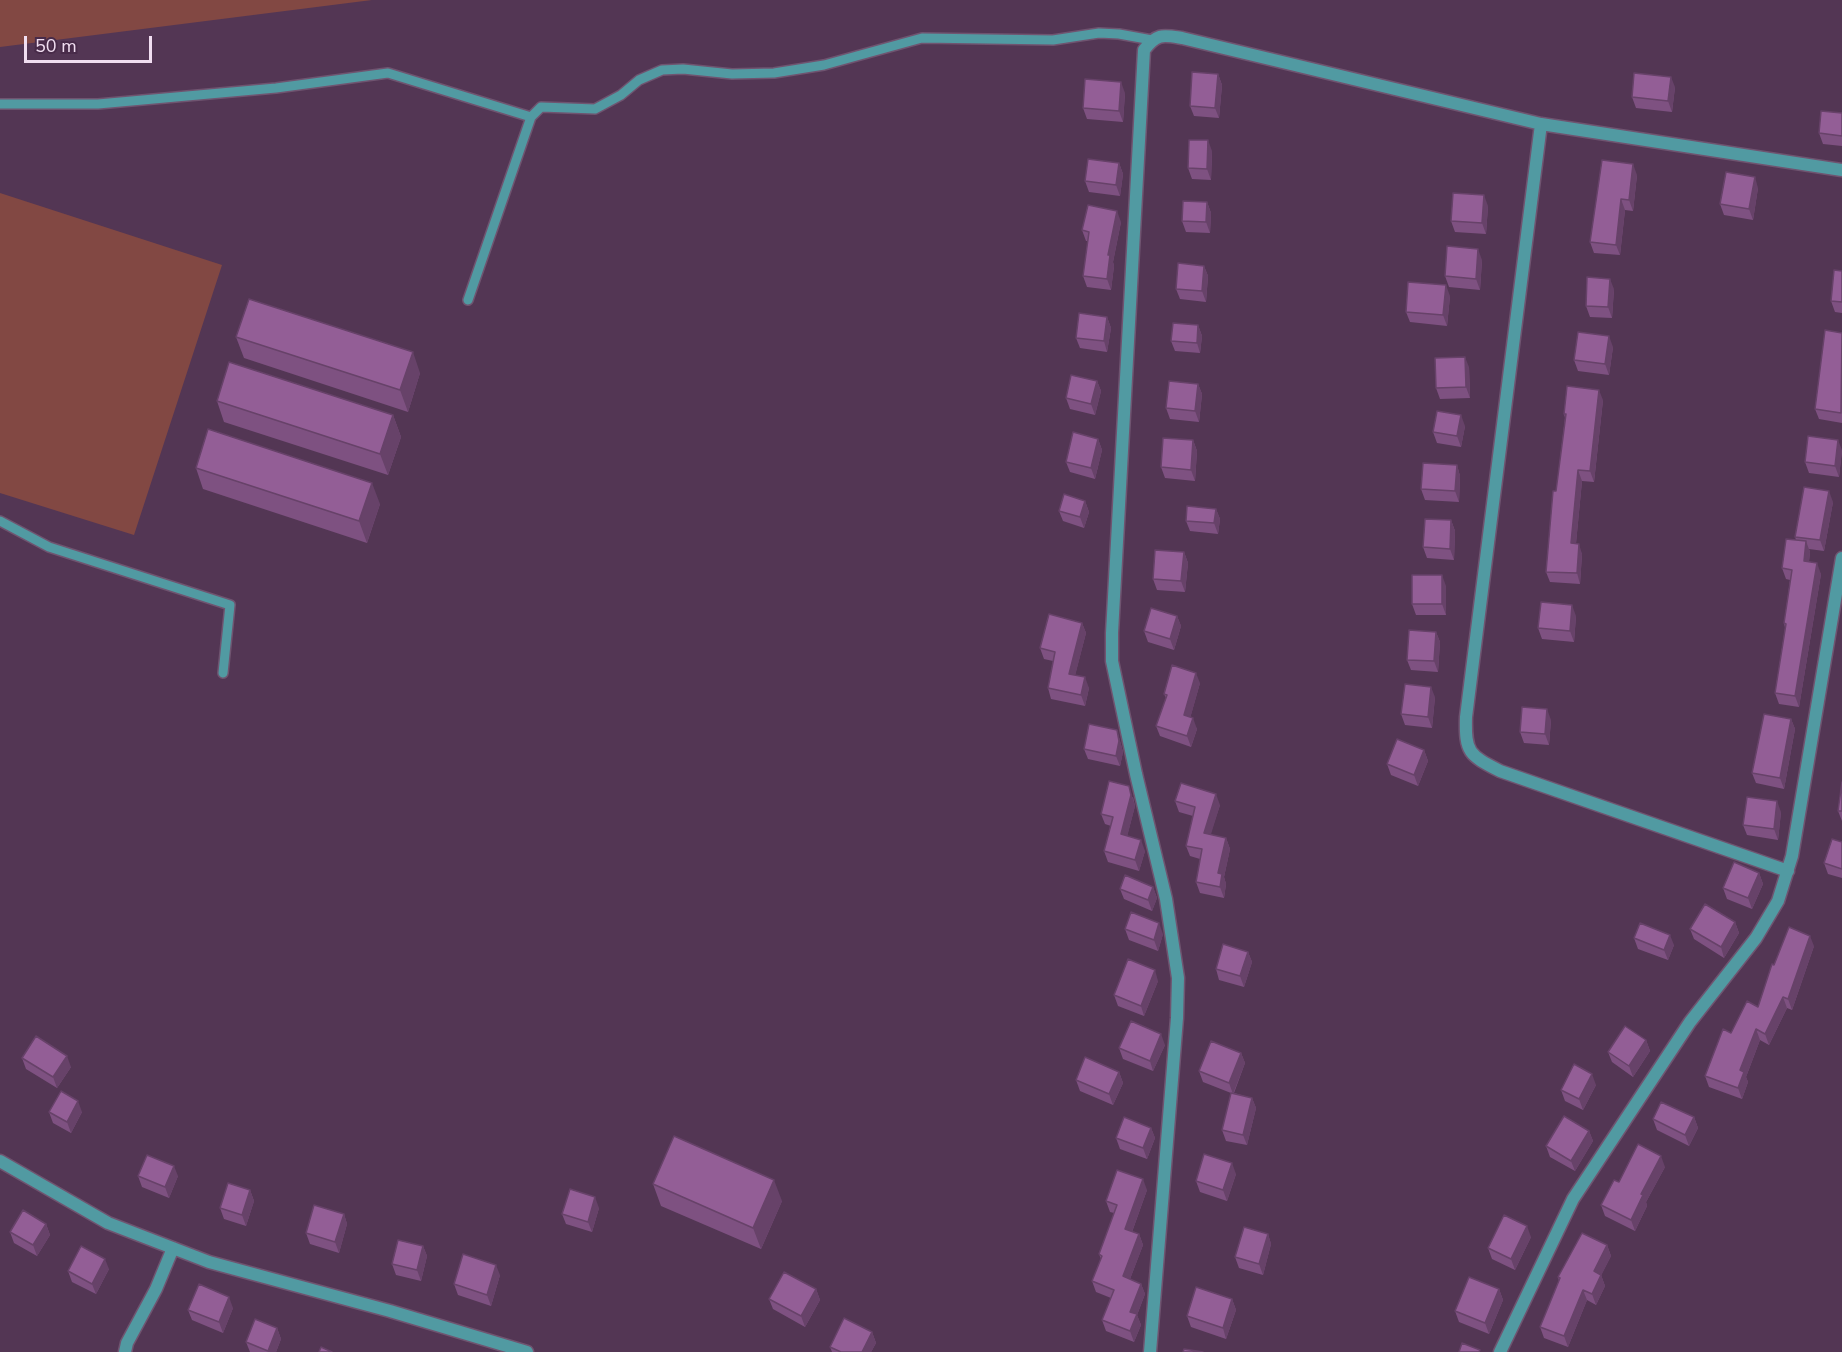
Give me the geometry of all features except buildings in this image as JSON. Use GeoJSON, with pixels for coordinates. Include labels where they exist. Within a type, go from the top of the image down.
{"type":"FeatureCollection","features":[{"type":"Feature","properties":{"kind":"street"},"geometry":{"type":"LineString","coordinates":[[1150,1352],[1177,1018],[1178,978],[1166,899],[1112,661],[1144,50],[1152,40],[1164,35],[1182,38],[1541,124],[1842,170]]}},
{"type":"Feature","properties":{"kind":"street"},"geometry":{"type":"LineString","coordinates":[[1541,124],[1466,717],[1466,738],[1470,753],[1500,771],[1788,871]]}},
{"type":"Feature","properties":{"kind":"street"},"geometry":{"type":"LineString","coordinates":[[1500,1352],[1573,1199],[1690,1022],[1755,938],[1778,901],[1788,871],[1842,558]]}},
{"type":"Feature","properties":{"kind":"street"},"geometry":{"type":"LineString","coordinates":[[0,1161],[108,1223],[209,1262],[390,1311],[528,1352]]}},
{"type":"Feature","properties":{"kind":"street"},"geometry":{"type":"LineString","coordinates":[[125,1352],[127,1343],[156,1289],[173,1248]]}},
{"type":"Feature","properties":{"kind":"lane"},"geometry":{"type":"LineString","coordinates":[[468,300],[531,117],[541,107],[595,109],[621,95],[639,80],[662,70],[683,69],[732,74],[774,73],[824,65],[921,38],[1053,40],[1099,33],[1152,40]]}},
{"type":"Feature","properties":{"kind":"lane"},"geometry":{"type":"LineString","coordinates":[[0,104],[98,104],[276,88],[388,73],[531,117]]}},
{"type":"Feature","properties":{"kind":"lane"},"geometry":{"type":"LineString","coordinates":[[0,521],[49,547],[230,605],[223,673]]}},
{"type":"Feature","properties":{"kind":"shaded area"},"geometry":{"type":"Polygon","coordinates":[[[0,0],[372,0],[0,47],[0,0]]]}},
{"type":"Feature","properties":{"kind":"shaded area"},"geometry":{"type":"Polygon","coordinates":[[[0,193],[222,265],[134,535],[0,493],[0,193]]]}}]}
